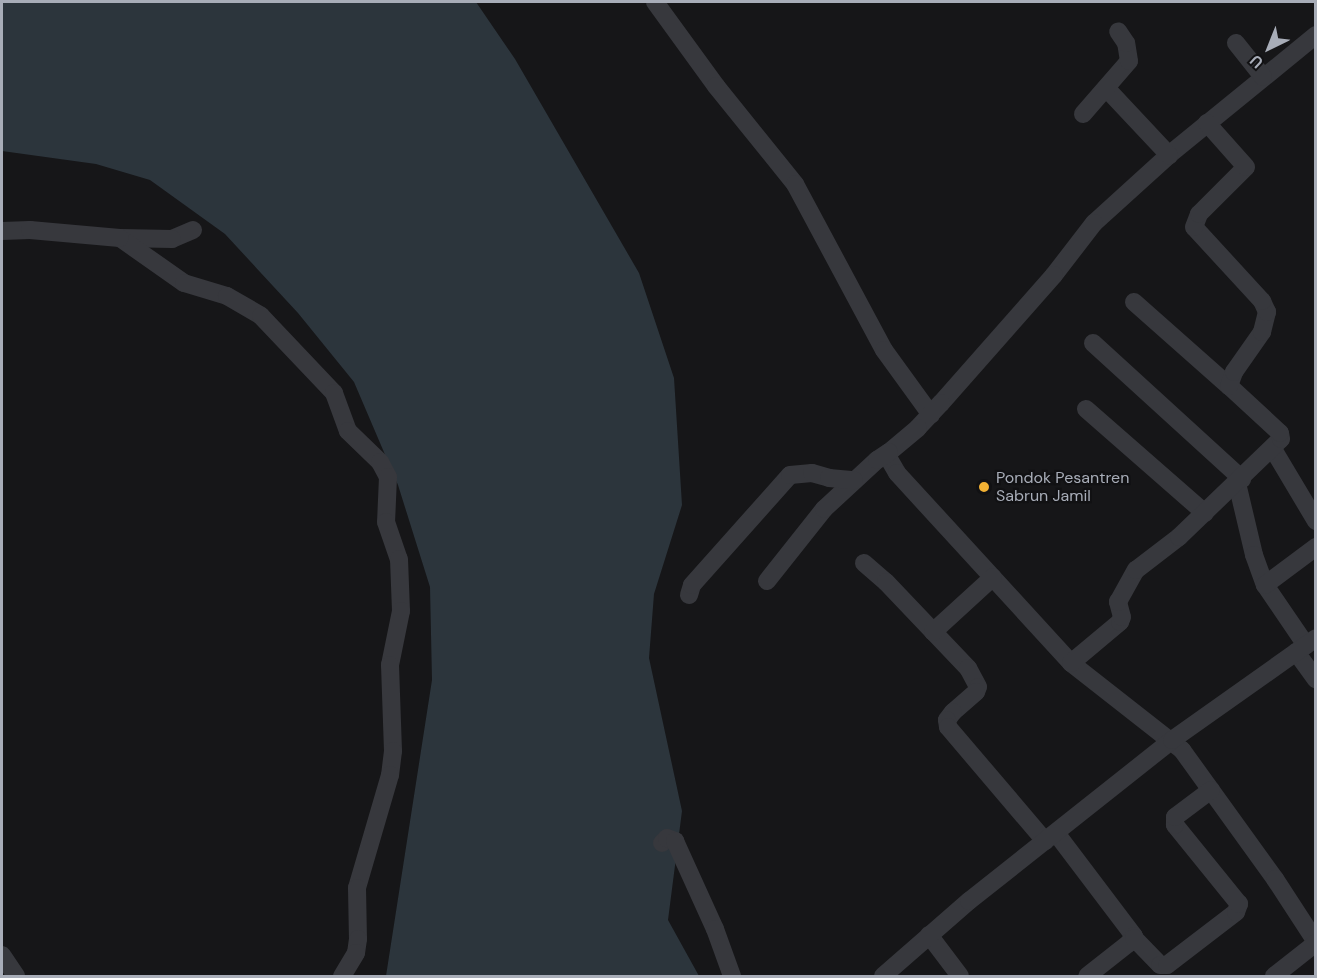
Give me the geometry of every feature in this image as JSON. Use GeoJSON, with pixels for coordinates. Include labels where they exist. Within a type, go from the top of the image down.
{"type":"FeatureCollection","features":[{"type":"Feature","properties":{"kind":"street"},"geometry":{"type":"LineString","coordinates":[[655,2],[716,87],[795,184],[884,350],[931,415]]}},
{"type":"Feature","properties":{"kind":"street"},"geometry":{"type":"LineString","coordinates":[[1083,114],[1129,61],[1126,43],[1118,31]]}},
{"type":"Feature","properties":{"kind":"street"},"geometry":{"type":"LineString","coordinates":[[767,580],[824,509],[854,480],[931,415],[1054,275],[1094,223],[1169,155],[1316,35]]}},
{"type":"Feature","properties":{"kind":"street"},"geometry":{"type":"LineString","coordinates":[[1236,43],[1263,77]]}},
{"type":"Feature","properties":{"kind":"street"},"geometry":{"type":"LineString","coordinates":[[1107,89],[1169,155]]}},
{"type":"Feature","properties":{"kind":"street"},"geometry":{"type":"LineString","coordinates":[[1207,123],[1246,167],[1242,174],[1199,214],[1194,227],[1262,301],[1267,312],[1262,332],[1234,372],[1229,386]]}},
{"type":"Feature","properties":{"kind":"street"},"geometry":{"type":"LineString","coordinates":[[2,231],[30,230],[120,238],[172,239],[193,230]]}},
{"type":"Feature","properties":{"kind":"street"},"geometry":{"type":"LineString","coordinates":[[120,238],[184,283],[227,296],[261,316],[334,393],[348,431],[380,462],[388,477],[386,522],[399,559],[401,611],[390,665],[393,752],[390,775],[357,888],[356,953],[342,976]]}},
{"type":"Feature","properties":{"kind":"street"},"geometry":{"type":"LineString","coordinates":[[1071,663],[1120,622],[1122,617],[1118,602],[1136,570],[1205,513],[1280,442],[1280,433],[1134,302]]}},
{"type":"Feature","properties":{"kind":"street"},"geometry":{"type":"LineString","coordinates":[[1093,344],[1240,481],[1254,555],[1265,585],[1306,645],[1316,680]]}},
{"type":"Feature","properties":{"kind":"street"},"geometry":{"type":"LineString","coordinates":[[1086,409],[1205,513]]}},
{"type":"Feature","properties":{"kind":"street"},"geometry":{"type":"LineString","coordinates":[[1273,449],[1316,521]]}},
{"type":"Feature","properties":{"kind":"street"},"geometry":{"type":"LineString","coordinates":[[889,452],[889,459],[897,473],[1071,663],[1172,740],[1191,761],[1275,879],[1316,943],[1274,976]]}},
{"type":"Feature","properties":{"kind":"street"},"geometry":{"type":"LineString","coordinates":[[689,595],[692,585],[790,475],[812,473],[829,478],[854,480]]}},
{"type":"Feature","properties":{"kind":"street"},"geometry":{"type":"LineString","coordinates":[[1265,585],[1316,547]]}},
{"type":"Feature","properties":{"kind":"street"},"geometry":{"type":"LineString","coordinates":[[864,563],[886,582],[968,669],[978,687],[976,692],[952,712],[947,720],[948,727],[1051,837],[1134,938],[1160,965],[1167,965],[1236,912],[1239,904],[1175,825],[1175,817],[1211,790]]}},
{"type":"Feature","properties":{"kind":"street"},"geometry":{"type":"LineString","coordinates":[[933,632],[993,577]]}},
{"type":"Feature","properties":{"kind":"street"},"geometry":{"type":"LineString","coordinates":[[883,976],[929,935],[1172,740],[1306,645]]}},
{"type":"Feature","properties":{"kind":"street"},"geometry":{"type":"LineString","coordinates":[[662,843],[667,838],[675,841],[715,929],[732,976]]}},
{"type":"Feature","properties":{"kind":"street"},"geometry":{"type":"LineString","coordinates":[[929,935],[960,976]]}},
{"type":"Feature","properties":{"kind":"street"},"geometry":{"type":"LineString","coordinates":[[1087,976],[1134,938]]}},
{"type":"Feature","properties":{"kind":"street"},"geometry":{"type":"LineString","coordinates":[[2,956],[16,976]]}},
{"type":"Feature","properties":{"kind":"shaded area"},"geometry":{"type":"Polygon","coordinates":[[[2,2],[476,2],[515,59],[639,273],[674,378],[682,505],[654,594],[649,658],[682,811],[668,920],[699,976],[386,976],[432,680],[430,587],[398,485],[354,382],[298,313],[225,234],[150,180],[96,164],[2,151],[2,2]]]}},
{"type":"Feature","properties":{"kind":"place","name":"Pondok Pesantren Sabrun Jamil"},"geometry":{"type":"Point","coordinates":[984,487]}}]}
